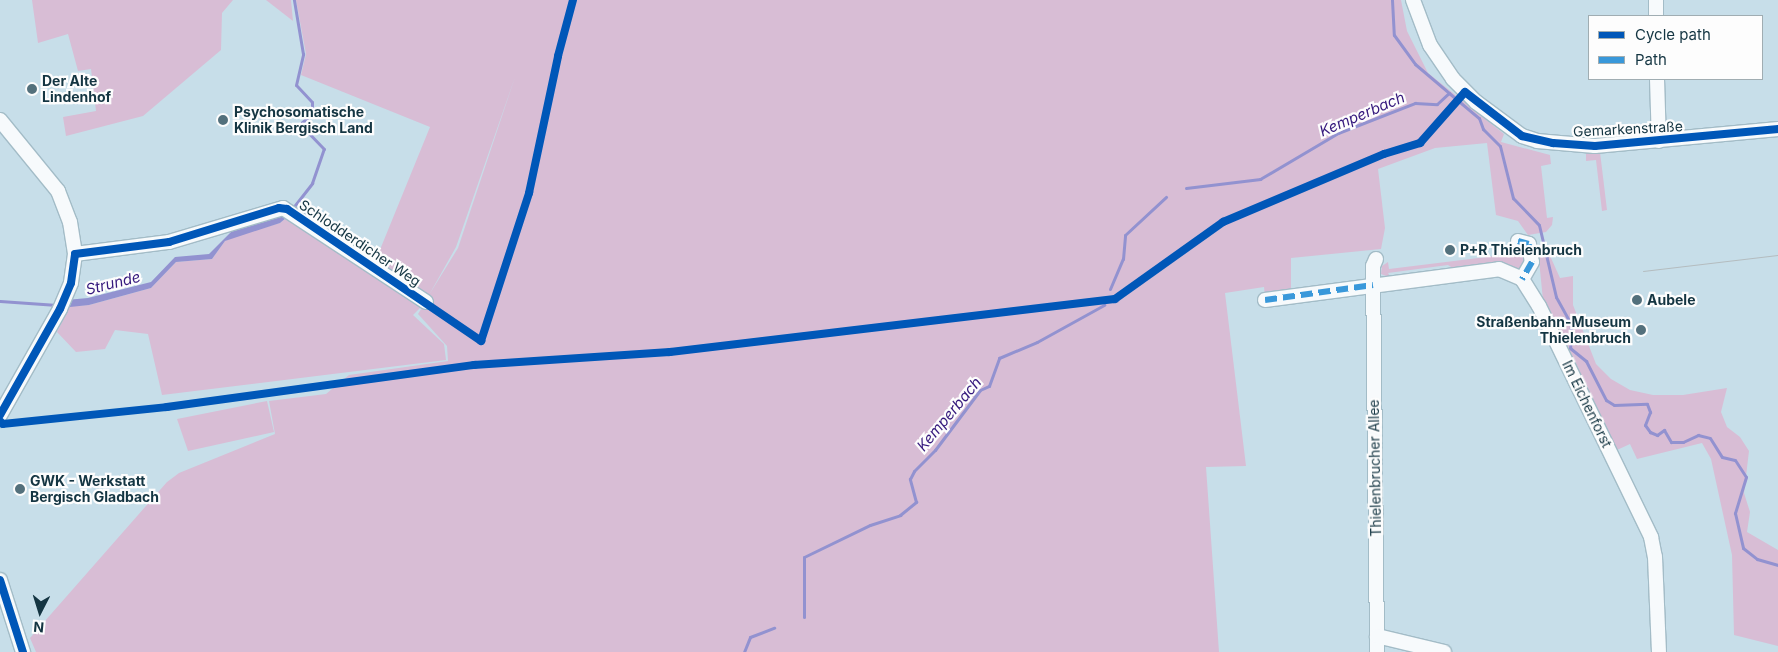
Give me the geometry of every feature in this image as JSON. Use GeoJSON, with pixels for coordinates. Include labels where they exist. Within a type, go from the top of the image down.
{"type":"FeatureCollection","features":[{"type":"Feature","properties":{"kind":"street","name":"Gemarkenstraße"},"geometry":{"type":"LineString","coordinates":[[1413,0],[1430,45],[1453,80],[1476,102],[1522,136],[1537,141],[1582,146],[1659,141],[1778,128]]}},
{"type":"Feature","properties":{"kind":"street"},"geometry":{"type":"LineString","coordinates":[[1656,0],[1656,15]]}},
{"type":"Feature","properties":{"kind":"street"},"geometry":{"type":"LineString","coordinates":[[1657,80],[1659,141]]}},
{"type":"Feature","properties":{"kind":"street"},"geometry":{"type":"LineString","coordinates":[[0,120],[53,182],[70,222],[75,254],[63,303],[0,415]]}},
{"type":"Feature","properties":{"kind":"street","name":"Schlodderdicher Weg"},"geometry":{"type":"LineString","coordinates":[[75,254],[169,242],[279,208],[289,211],[426,302]]}},
{"type":"Feature","properties":{"kind":"street"},"geometry":{"type":"LineString","coordinates":[[1265,300],[1499,269],[1522,279],[1532,262],[1529,244],[1518,241]]}},
{"type":"Feature","properties":{"kind":"street","name":"Thielenbrucher Allee"},"geometry":{"type":"LineString","coordinates":[[1376,260],[1373,266],[1373,285],[1377,652]]}},
{"type":"Feature","properties":{"kind":"street","name":"Im Eichenforst"},"geometry":{"type":"LineString","coordinates":[[1522,279],[1543,315],[1651,537],[1655,557],[1659,652]]}},
{"type":"Feature","properties":{"kind":"street"},"geometry":{"type":"LineString","coordinates":[[0,580],[22,652]]}},
{"type":"Feature","properties":{"kind":"street"},"geometry":{"type":"LineString","coordinates":[[1377,636],[1444,652]]}},
{"type":"Feature","properties":{"kind":"shaded area"},"geometry":{"type":"Polygon","coordinates":[[[32,0],[233,0],[222,13],[221,50],[143,116],[66,136],[63,117],[96,111],[91,69],[78,71],[68,34],[38,43],[32,0]]]}},
{"type":"Feature","properties":{"kind":"shaded area"},"geometry":{"type":"Polygon","coordinates":[[[266,0],[291,0],[293,21],[266,0]]]}},
{"type":"Feature","properties":{"kind":"shaded area"},"geometry":{"type":"Polygon","coordinates":[[[296,0],[1401,0],[1407,31],[1428,73],[1504,134],[1501,142],[1550,155],[1551,164],[1541,166],[1547,218],[1553,217],[1552,225],[1546,232],[1528,235],[1518,221],[1496,215],[1487,143],[1435,148],[1378,169],[1385,228],[1381,249],[1291,258],[1291,293],[1265,297],[1264,287],[1225,293],[1246,466],[1206,467],[1219,652],[36,652],[30,638],[167,482],[179,473],[275,434],[269,401],[326,394],[349,375],[448,361],[447,346],[418,314],[428,298],[375,262],[430,127],[301,75],[306,54],[296,0]],[[515,77],[456,247],[429,295],[458,248],[515,77]]]}},
{"type":"Feature","properties":{"kind":"shaded area"},"geometry":{"type":"Polygon","coordinates":[[[1586,152],[1600,152],[1607,210],[1602,211],[1596,160],[1586,161],[1586,152]]]}},
{"type":"Feature","properties":{"kind":"shaded area"},"geometry":{"type":"Polygon","coordinates":[[[286,218],[422,306],[413,315],[444,344],[446,360],[162,395],[148,334],[115,330],[105,349],[76,352],[57,332],[70,306],[89,305],[151,288],[176,262],[212,259],[225,241],[235,236],[280,223],[286,218]]]}},
{"type":"Feature","properties":{"kind":"shaded area"},"geometry":{"type":"Polygon","coordinates":[[[1518,245],[1522,246],[1528,260],[1520,271],[1496,262],[1459,267],[1456,270],[1448,265],[1388,273],[1391,278],[1381,274],[1382,266],[1388,262],[1389,269],[1519,253],[1518,245]]]}},
{"type":"Feature","properties":{"kind":"shaded area"},"geometry":{"type":"Polygon","coordinates":[[[1547,249],[1560,278],[1573,276],[1573,305],[1596,364],[1611,379],[1630,390],[1653,395],[1683,395],[1727,388],[1721,412],[1727,427],[1740,437],[1749,451],[1744,493],[1750,512],[1747,532],[1778,550],[1778,646],[1734,635],[1732,555],[1711,459],[1702,443],[1637,459],[1630,444],[1617,450],[1543,300],[1538,250],[1547,249]]]}},
{"type":"Feature","properties":{"kind":"shaded area"},"geometry":{"type":"Polygon","coordinates":[[[267,401],[274,432],[188,451],[177,419],[267,401]]]}},
{"type":"Feature","properties":{"kind":"water"},"geometry":{"type":"Polygon","coordinates":[[[283,213],[286,218],[280,223],[225,241],[212,259],[176,262],[151,288],[89,305],[51,309],[55,301],[88,298],[151,282],[175,257],[209,254],[232,231],[282,216],[283,213]]]}},
{"type":"Feature","properties":{"kind":"waterway","name":"Strunde"},"geometry":{"type":"LineString","coordinates":[[292,209],[312,183],[324,149],[300,124],[312,114],[312,102],[296,85],[303,54],[294,0]]}},
{"type":"Feature","properties":{"kind":"waterway"},"geometry":{"type":"LineString","coordinates":[[1392,0],[1394,35],[1415,64],[1449,93]]}},
{"type":"Feature","properties":{"kind":"waterway","name":"Kemperbach"},"geometry":{"type":"LineString","coordinates":[[1186,188],[1260,179],[1338,133],[1415,103],[1437,104],[1449,93],[1479,118],[1483,129],[1500,146],[1513,198],[1539,225],[1556,297],[1571,324],[1570,348],[1586,361],[1606,400],[1614,405],[1647,404],[1650,412],[1645,425],[1650,432],[1657,435],[1664,430],[1671,442],[1683,442],[1698,435],[1710,438],[1722,457],[1735,460],[1746,477],[1735,513],[1743,548],[1757,559],[1778,565]]}},
{"type":"Feature","properties":{"kind":"waterway","name":"Kemperbach"},"geometry":{"type":"LineString","coordinates":[[1110,289],[1123,259],[1125,235],[1166,197]]}},
{"type":"Feature","properties":{"kind":"waterway","name":"Strunde"},"geometry":{"type":"LineString","coordinates":[[0,301],[57,305]]}},
{"type":"Feature","properties":{"kind":"waterway","name":"Kemperbach"},"geometry":{"type":"LineString","coordinates":[[804,617],[804,557],[870,525],[900,515],[916,502],[910,479],[914,471],[935,450],[980,390],[989,386],[999,358],[1037,342],[1104,305]]}},
{"type":"Feature","properties":{"kind":"waterway","name":"Kemperbach"},"geometry":{"type":"LineString","coordinates":[[744,652],[750,637],[774,628]]}},
{"type":"Feature","properties":{"kind":"tram line"},"geometry":{"type":"LineString","coordinates":[[1643,271],[1778,255]]}},
{"type":"Feature","properties":{"kind":"marked path"},"geometry":{"type":"LineString","coordinates":[[1518,241],[1529,244],[1532,262],[1522,279]]}},
{"type":"Feature","properties":{"kind":"marked path"},"geometry":{"type":"LineString","coordinates":[[1265,300],[1373,285]]}},
{"type":"Feature","properties":{"kind":"cycle path"},"geometry":{"type":"LineString","coordinates":[[0,415],[60,309],[71,283],[75,254],[169,242],[279,208],[287,209],[481,341],[529,193],[558,56],[573,0]]}},
{"type":"Feature","properties":{"kind":"cycle path"},"geometry":{"type":"LineString","coordinates":[[0,421],[3,424],[167,407],[474,365],[670,352],[1115,299],[1223,222],[1384,154],[1420,143],[1465,92],[1522,136],[1553,143],[1595,146],[1778,129]]}},
{"type":"Feature","properties":{"kind":"cycle path"},"geometry":{"type":"LineString","coordinates":[[0,580],[23,652]]}},
{"type":"Feature","properties":{"kind":"place","name":"Der Alte Lindenhof"},"geometry":{"type":"Point","coordinates":[32,89]}},
{"type":"Feature","properties":{"kind":"place","name":"Psychosomatische Klinik Bergisch Land"},"geometry":{"type":"Point","coordinates":[223,120]}},
{"type":"Feature","properties":{"kind":"place","name":"P+R Thielenbruch"},"geometry":{"type":"Point","coordinates":[1450,250]}},
{"type":"Feature","properties":{"kind":"place","name":"Aubele"},"geometry":{"type":"Point","coordinates":[1637,300]}},
{"type":"Feature","properties":{"kind":"place","name":"Straßenbahn-Museum Thielenbruch"},"geometry":{"type":"Point","coordinates":[1641,330]}},
{"type":"Feature","properties":{"kind":"place","name":"GWK - Werkstatt Bergisch Gladbach"},"geometry":{"type":"Point","coordinates":[20,489]}}]}
